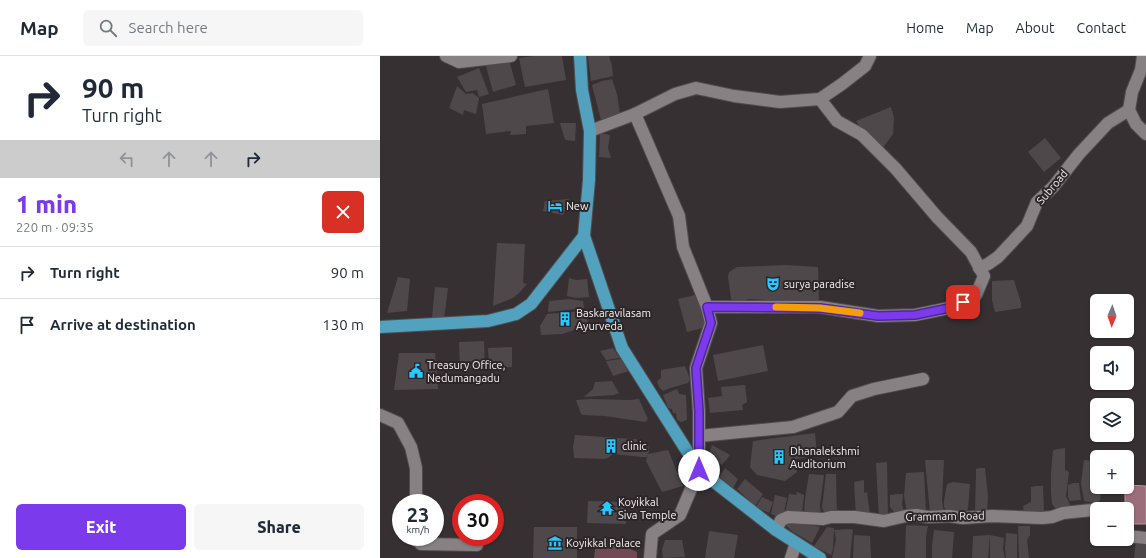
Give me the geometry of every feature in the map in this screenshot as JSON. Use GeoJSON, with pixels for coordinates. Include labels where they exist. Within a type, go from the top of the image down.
{"type":"FeatureCollection","features":[{"type":"Feature","properties":{"kind":"main road"},"geometry":{"type":"LineString","coordinates":[[580,56],[582,90],[590,131],[589,180],[584,236],[622,348],[699,470],[776,530],[820,558]]}},
{"type":"Feature","properties":{"kind":"main road"},"geometry":{"type":"LineString","coordinates":[[380,327],[488,321],[516,314],[531,304],[584,236]]}},
{"type":"Feature","properties":{"kind":"street"},"geometry":{"type":"LineString","coordinates":[[446,56],[458,62],[511,56]]}},
{"type":"Feature","properties":{"kind":"street"},"geometry":{"type":"LineString","coordinates":[[590,131],[635,114],[675,94],[696,88],[734,96],[780,102],[820,99],[865,66],[870,56]]}},
{"type":"Feature","properties":{"kind":"street"},"geometry":{"type":"LineString","coordinates":[[1143,56],[1141,70],[1132,92],[1129,110],[1136,124],[1146,134]]}},
{"type":"Feature","properties":{"kind":"street"},"geometry":{"type":"LineString","coordinates":[[820,99],[837,121],[862,135],[896,169],[915,193],[983,266],[991,281]]}},
{"type":"Feature","properties":{"kind":"street","name":"Subroad"},"geometry":{"type":"LineString","coordinates":[[983,266],[998,257],[1027,226],[1037,202],[1053,187],[1108,123],[1129,110]]}},
{"type":"Feature","properties":{"kind":"street"},"geometry":{"type":"LineString","coordinates":[[635,114],[679,216],[683,247],[707,307],[711,323],[696,368],[699,470],[680,515],[652,534],[650,558]]}},
{"type":"Feature","properties":{"kind":"street"},"geometry":{"type":"LineString","coordinates":[[707,307],[820,308],[878,316],[915,315],[949,308],[976,295],[984,276],[983,266]]}},
{"type":"Feature","properties":{"kind":"street"},"geometry":{"type":"LineString","coordinates":[[699,436],[793,428],[838,412],[852,396],[874,389],[922,379]]}},
{"type":"Feature","properties":{"kind":"street"},"geometry":{"type":"LineString","coordinates":[[380,415],[398,423],[411,448],[416,468],[416,494]]}},
{"type":"Feature","properties":{"kind":"street","name":"Grammam Road"},"geometry":{"type":"LineString","coordinates":[[776,530],[781,520],[788,517],[823,519],[831,517],[855,517],[884,522],[916,515],[928,517],[949,516],[963,518],[992,516],[1042,518],[1072,511],[1090,510]]}},
{"type":"Feature","properties":{"kind":"street"},"geometry":{"type":"LineString","coordinates":[[1134,537],[1146,538]]}},
{"type":"Feature","properties":{"kind":"street"},"geometry":{"type":"LineString","coordinates":[[791,558],[796,543]]}},
{"type":"Feature","properties":{"kind":"shaded area"},"geometry":{"type":"Polygon","coordinates":[[[1134,485],[1146,486],[1146,524],[1134,524],[1134,502],[1125,502],[1125,494],[1134,494],[1134,485]]]}},
{"type":"Feature","properties":{"kind":"shaded area"},"geometry":{"type":"Polygon","coordinates":[[[596,542],[623,546],[637,552],[637,558],[594,558],[596,542]]]}},
{"type":"Feature","properties":{"kind":"building"},"geometry":{"type":"Polygon","coordinates":[[[534,56],[562,56],[566,80],[525,87],[519,58],[534,56]]]}},
{"type":"Feature","properties":{"kind":"building"},"geometry":{"type":"Polygon","coordinates":[[[588,56],[609,56],[613,76],[591,81],[588,56]]]}},
{"type":"Feature","properties":{"kind":"building"},"geometry":{"type":"Polygon","coordinates":[[[509,60],[516,85],[493,92],[486,66],[509,60]]]}},
{"type":"Feature","properties":{"kind":"building"},"geometry":{"type":"Polygon","coordinates":[[[479,68],[489,94],[479,97],[477,90],[466,92],[457,77],[479,68]]]}},
{"type":"Feature","properties":{"kind":"building"},"geometry":{"type":"Polygon","coordinates":[[[612,79],[617,94],[620,114],[601,120],[592,85],[612,79]]]}},
{"type":"Feature","properties":{"kind":"building"},"geometry":{"type":"Polygon","coordinates":[[[457,86],[466,94],[473,93],[479,98],[476,114],[464,110],[463,115],[449,108],[457,86]]]}},
{"type":"Feature","properties":{"kind":"building"},"geometry":{"type":"Polygon","coordinates":[[[548,89],[554,123],[526,126],[526,134],[510,135],[511,131],[486,134],[482,104],[548,89]]]}},
{"type":"Feature","properties":{"kind":"building"},"geometry":{"type":"Polygon","coordinates":[[[891,107],[894,118],[893,134],[882,149],[862,131],[856,121],[891,107]]]}},
{"type":"Feature","properties":{"kind":"building"},"geometry":{"type":"Polygon","coordinates":[[[560,123],[576,123],[575,141],[565,140],[560,123]]]}},
{"type":"Feature","properties":{"kind":"building"},"geometry":{"type":"Polygon","coordinates":[[[600,133],[610,135],[608,148],[611,158],[599,157],[600,133]]]}},
{"type":"Feature","properties":{"kind":"building"},"geometry":{"type":"Polygon","coordinates":[[[1045,138],[1061,158],[1044,172],[1028,152],[1045,138]]]}},
{"type":"Feature","properties":{"kind":"building","name":"New"},"geometry":{"type":"Polygon","coordinates":[[[569,199],[563,215],[543,211],[545,201],[569,199]]]}},
{"type":"Feature","properties":{"kind":"building"},"geometry":{"type":"Polygon","coordinates":[[[497,243],[525,244],[523,283],[527,284],[513,298],[493,306],[497,243]]]}},
{"type":"Feature","properties":{"kind":"building","name":"surya paradise"},"geometry":{"type":"Polygon","coordinates":[[[786,265],[818,267],[819,302],[747,299],[748,303],[733,302],[731,299],[728,277],[729,272],[737,267],[786,265]]]}},
{"type":"Feature","properties":{"kind":"building"},"geometry":{"type":"Polygon","coordinates":[[[398,277],[410,279],[407,311],[387,313],[398,277]]]}},
{"type":"Feature","properties":{"kind":"building"},"geometry":{"type":"Polygon","coordinates":[[[569,278],[576,280],[587,279],[589,297],[576,298],[567,296],[569,278]]]}},
{"type":"Feature","properties":{"kind":"building"},"geometry":{"type":"Polygon","coordinates":[[[1014,280],[1021,303],[1021,308],[995,312],[992,300],[992,281],[1014,280]]]}},
{"type":"Feature","properties":{"kind":"building"},"geometry":{"type":"Polygon","coordinates":[[[435,287],[448,288],[444,319],[432,318],[435,287]]]}},
{"type":"Feature","properties":{"kind":"building"},"geometry":{"type":"Polygon","coordinates":[[[699,294],[707,327],[687,332],[678,299],[699,294]]]}},
{"type":"Feature","properties":{"kind":"building"},"geometry":{"type":"Polygon","coordinates":[[[569,299],[583,301],[584,308],[548,312],[549,301],[569,299]]]}},
{"type":"Feature","properties":{"kind":"building","name":"Baskaravilasam Ayurveda"},"geometry":{"type":"Polygon","coordinates":[[[584,311],[589,325],[562,334],[541,335],[540,326],[547,314],[584,311]]]}},
{"type":"Feature","properties":{"kind":"building"},"geometry":{"type":"Polygon","coordinates":[[[484,341],[485,368],[460,368],[459,342],[484,341]]]}},
{"type":"Feature","properties":{"kind":"building"},"geometry":{"type":"Polygon","coordinates":[[[763,345],[768,371],[718,381],[713,355],[763,345]]]}},
{"type":"Feature","properties":{"kind":"building"},"geometry":{"type":"Polygon","coordinates":[[[512,347],[512,367],[489,368],[488,348],[512,347]]]}},
{"type":"Feature","properties":{"kind":"building"},"geometry":{"type":"Polygon","coordinates":[[[613,348],[620,358],[606,360],[600,351],[613,348]]]}},
{"type":"Feature","properties":{"kind":"building","name":"Treasury Office, Nedumangadu"},"geometry":{"type":"Polygon","coordinates":[[[399,353],[435,353],[438,389],[394,390],[399,353]]]}},
{"type":"Feature","properties":{"kind":"building"},"geometry":{"type":"Polygon","coordinates":[[[621,359],[629,371],[613,376],[606,361],[621,359]]]}},
{"type":"Feature","properties":{"kind":"building"},"geometry":{"type":"Polygon","coordinates":[[[685,366],[690,379],[688,383],[663,391],[659,387],[657,381],[661,378],[661,370],[685,366]]]}},
{"type":"Feature","properties":{"kind":"building"},"geometry":{"type":"Polygon","coordinates":[[[612,381],[619,393],[614,395],[584,397],[593,389],[595,382],[612,381]]]}},
{"type":"Feature","properties":{"kind":"building"},"geometry":{"type":"Polygon","coordinates":[[[745,385],[747,402],[742,405],[743,410],[710,413],[708,398],[722,396],[721,387],[745,385]]]}},
{"type":"Feature","properties":{"kind":"building"},"geometry":{"type":"Polygon","coordinates":[[[677,389],[679,394],[686,395],[687,420],[681,422],[677,420],[676,413],[673,413],[672,409],[668,408],[663,395],[677,389]]]}},
{"type":"Feature","properties":{"kind":"building"},"geometry":{"type":"Polygon","coordinates":[[[639,399],[648,419],[645,422],[581,414],[576,400],[639,399]]]}},
{"type":"Feature","properties":{"kind":"building","name":"Dhanalekshmi Auditorium"},"geometry":{"type":"Polygon","coordinates":[[[815,433],[817,455],[796,459],[797,472],[785,481],[757,475],[750,467],[753,441],[815,433]]]}},
{"type":"Feature","properties":{"kind":"building","name":"clinic"},"geometry":{"type":"Polygon","coordinates":[[[575,435],[637,439],[637,444],[648,445],[649,451],[647,457],[613,454],[604,459],[574,458],[573,447],[575,435]]]}},
{"type":"Feature","properties":{"kind":"building"},"geometry":{"type":"Polygon","coordinates":[[[712,445],[730,455],[722,465],[708,456],[712,445]]]}},
{"type":"Feature","properties":{"kind":"building"},"geometry":{"type":"Polygon","coordinates":[[[1065,448],[1065,470],[1069,472],[1066,496],[1071,507],[1056,509],[1052,504],[1051,492],[1053,450],[1065,448]]]}},
{"type":"Feature","properties":{"kind":"building"},"geometry":{"type":"Polygon","coordinates":[[[668,450],[683,486],[662,492],[646,461],[648,454],[668,450]]]}},
{"type":"Feature","properties":{"kind":"building"},"geometry":{"type":"Polygon","coordinates":[[[925,460],[944,460],[942,500],[944,513],[930,513],[925,460]]]}},
{"type":"Feature","properties":{"kind":"building"},"geometry":{"type":"Polygon","coordinates":[[[1084,460],[1090,460],[1090,494],[1101,494],[1100,501],[1084,501],[1081,483],[1084,460]]]}},
{"type":"Feature","properties":{"kind":"building"},"geometry":{"type":"Polygon","coordinates":[[[887,462],[888,518],[879,518],[876,463],[887,462]]]}},
{"type":"Feature","properties":{"kind":"building"},"geometry":{"type":"Polygon","coordinates":[[[725,468],[738,479],[733,488],[719,477],[725,468]]]}},
{"type":"Feature","properties":{"kind":"building"},"geometry":{"type":"Polygon","coordinates":[[[985,468],[988,496],[987,512],[975,513],[976,469],[985,468]]]}},
{"type":"Feature","properties":{"kind":"building"},"geometry":{"type":"Polygon","coordinates":[[[924,472],[926,512],[907,512],[904,496],[906,473],[924,472]]]}},
{"type":"Feature","properties":{"kind":"building"},"geometry":{"type":"Polygon","coordinates":[[[809,474],[824,475],[820,505],[821,517],[804,516],[809,474]]]}},
{"type":"Feature","properties":{"kind":"building"},"geometry":{"type":"Polygon","coordinates":[[[826,474],[836,474],[837,515],[826,515],[822,508],[826,474]]]}},
{"type":"Feature","properties":{"kind":"building"},"geometry":{"type":"Polygon","coordinates":[[[745,479],[763,494],[755,506],[737,489],[745,479]]]}},
{"type":"Feature","properties":{"kind":"building"},"geometry":{"type":"Polygon","coordinates":[[[864,480],[864,493],[867,492],[870,515],[856,516],[854,482],[864,480]]]}},
{"type":"Feature","properties":{"kind":"building"},"geometry":{"type":"Polygon","coordinates":[[[953,482],[970,484],[966,514],[948,513],[944,507],[947,484],[953,482]]]}},
{"type":"Feature","properties":{"kind":"building"},"geometry":{"type":"Polygon","coordinates":[[[1079,483],[1081,500],[1070,501],[1068,497],[1068,485],[1079,483]]]}},
{"type":"Feature","properties":{"kind":"building"},"geometry":{"type":"Polygon","coordinates":[[[1043,486],[1044,512],[1037,515],[1036,511],[1024,512],[1023,506],[1031,502],[1031,487],[1043,486]]]}},
{"type":"Feature","properties":{"kind":"building"},"geometry":{"type":"Polygon","coordinates":[[[797,492],[804,495],[802,514],[785,514],[789,494],[796,495],[797,492]]]}},
{"type":"Feature","properties":{"kind":"building"},"geometry":{"type":"Polygon","coordinates":[[[903,494],[902,505],[904,511],[894,512],[890,507],[890,495],[903,494]]]}},
{"type":"Feature","properties":{"kind":"building"},"geometry":{"type":"Polygon","coordinates":[[[775,495],[787,498],[783,517],[778,517],[771,514],[775,495]]]}},
{"type":"Feature","properties":{"kind":"building"},"geometry":{"type":"Polygon","coordinates":[[[762,497],[773,502],[769,513],[756,507],[762,497]]]}},
{"type":"Feature","properties":{"kind":"building","name":"Koyikkal Siva Temple"},"geometry":{"type":"Polygon","coordinates":[[[588,501],[626,502],[626,514],[637,514],[637,519],[626,519],[626,524],[587,523],[588,501]]]}},
{"type":"Feature","properties":{"kind":"building"},"geometry":{"type":"Polygon","coordinates":[[[782,522],[801,523],[820,527],[812,543],[793,532],[782,522]]]}},
{"type":"Feature","properties":{"kind":"building"},"geometry":{"type":"Polygon","coordinates":[[[906,525],[928,526],[926,536],[926,558],[905,558],[906,525]]]}},
{"type":"Feature","properties":{"kind":"building"},"geometry":{"type":"Polygon","coordinates":[[[1018,526],[1030,526],[1030,535],[1027,540],[1029,558],[1019,558],[1018,526]]]}},
{"type":"Feature","properties":{"kind":"building","name":"Koyikkal Palace"},"geometry":{"type":"Polygon","coordinates":[[[534,527],[577,527],[577,558],[533,558],[534,527]]]}},
{"type":"Feature","properties":{"kind":"building"},"geometry":{"type":"Polygon","coordinates":[[[827,527],[834,528],[833,549],[831,555],[814,546],[827,527]]]}},
{"type":"Feature","properties":{"kind":"building"},"geometry":{"type":"Polygon","coordinates":[[[834,530],[853,530],[850,558],[832,558],[836,539],[834,530]]]}},
{"type":"Feature","properties":{"kind":"building"},"geometry":{"type":"Polygon","coordinates":[[[934,530],[954,532],[952,558],[932,558],[934,530]]]}},
{"type":"Feature","properties":{"kind":"building"},"geometry":{"type":"Polygon","coordinates":[[[709,531],[738,535],[734,558],[705,558],[709,531]]]}},
{"type":"Feature","properties":{"kind":"building"},"geometry":{"type":"Polygon","coordinates":[[[1006,533],[1017,534],[1017,558],[1006,558],[1006,533]]]}},
{"type":"Feature","properties":{"kind":"building"},"geometry":{"type":"Polygon","coordinates":[[[854,535],[870,536],[871,558],[853,558],[854,535]]]}},
{"type":"Feature","properties":{"kind":"building"},"geometry":{"type":"Polygon","coordinates":[[[990,535],[1004,538],[1003,549],[1005,558],[990,558],[990,535]]]}},
{"type":"Feature","properties":{"kind":"building"},"geometry":{"type":"Polygon","coordinates":[[[990,535],[988,558],[972,558],[973,536],[990,535]]]}},
{"type":"Feature","properties":{"kind":"building"},"geometry":{"type":"Polygon","coordinates":[[[665,540],[682,540],[685,557],[663,558],[662,550],[665,540]]]}},
{"type":"Feature","properties":{"kind":"building"},"geometry":{"type":"Polygon","coordinates":[[[1136,540],[1146,541],[1146,558],[1134,558],[1136,540]]]}},
{"type":"Feature","properties":{"kind":"slow traffic"},"geometry":{"type":"LineString","coordinates":[[776,307],[820,308],[860,313]]}},
{"type":"Feature","properties":{"kind":"place","name":"New"},"geometry":{"type":"Point","coordinates":[555,206]}},
{"type":"Feature","properties":{"kind":"place","name":"surya paradise"},"geometry":{"type":"Point","coordinates":[773,284]}},
{"type":"Feature","properties":{"kind":"place","name":"Baskaravilasam Ayurveda"},"geometry":{"type":"Point","coordinates":[565,319]}},
{"type":"Feature","properties":{"kind":"place","name":"Treasury Office, Nedumangadu"},"geometry":{"type":"Point","coordinates":[416,371]}},
{"type":"Feature","properties":{"kind":"place","name":"clinic"},"geometry":{"type":"Point","coordinates":[611,446]}},
{"type":"Feature","properties":{"kind":"place","name":"Dhanalekshmi Auditorium"},"geometry":{"type":"Point","coordinates":[779,457]}},
{"type":"Feature","properties":{"kind":"place","name":"Koyikkal Siva Temple"},"geometry":{"type":"Point","coordinates":[607,508]}},
{"type":"Feature","properties":{"kind":"place","name":"Koyikkal Palace"},"geometry":{"type":"Point","coordinates":[555,543]}},
{"type":"Feature","properties":{"kind":"route"},"geometry":{"type":"LineString","coordinates":[[699,470],[699,412],[696,368],[711,323],[707,307],[820,308],[878,316],[915,315],[949,308],[963,302]]}}]}
